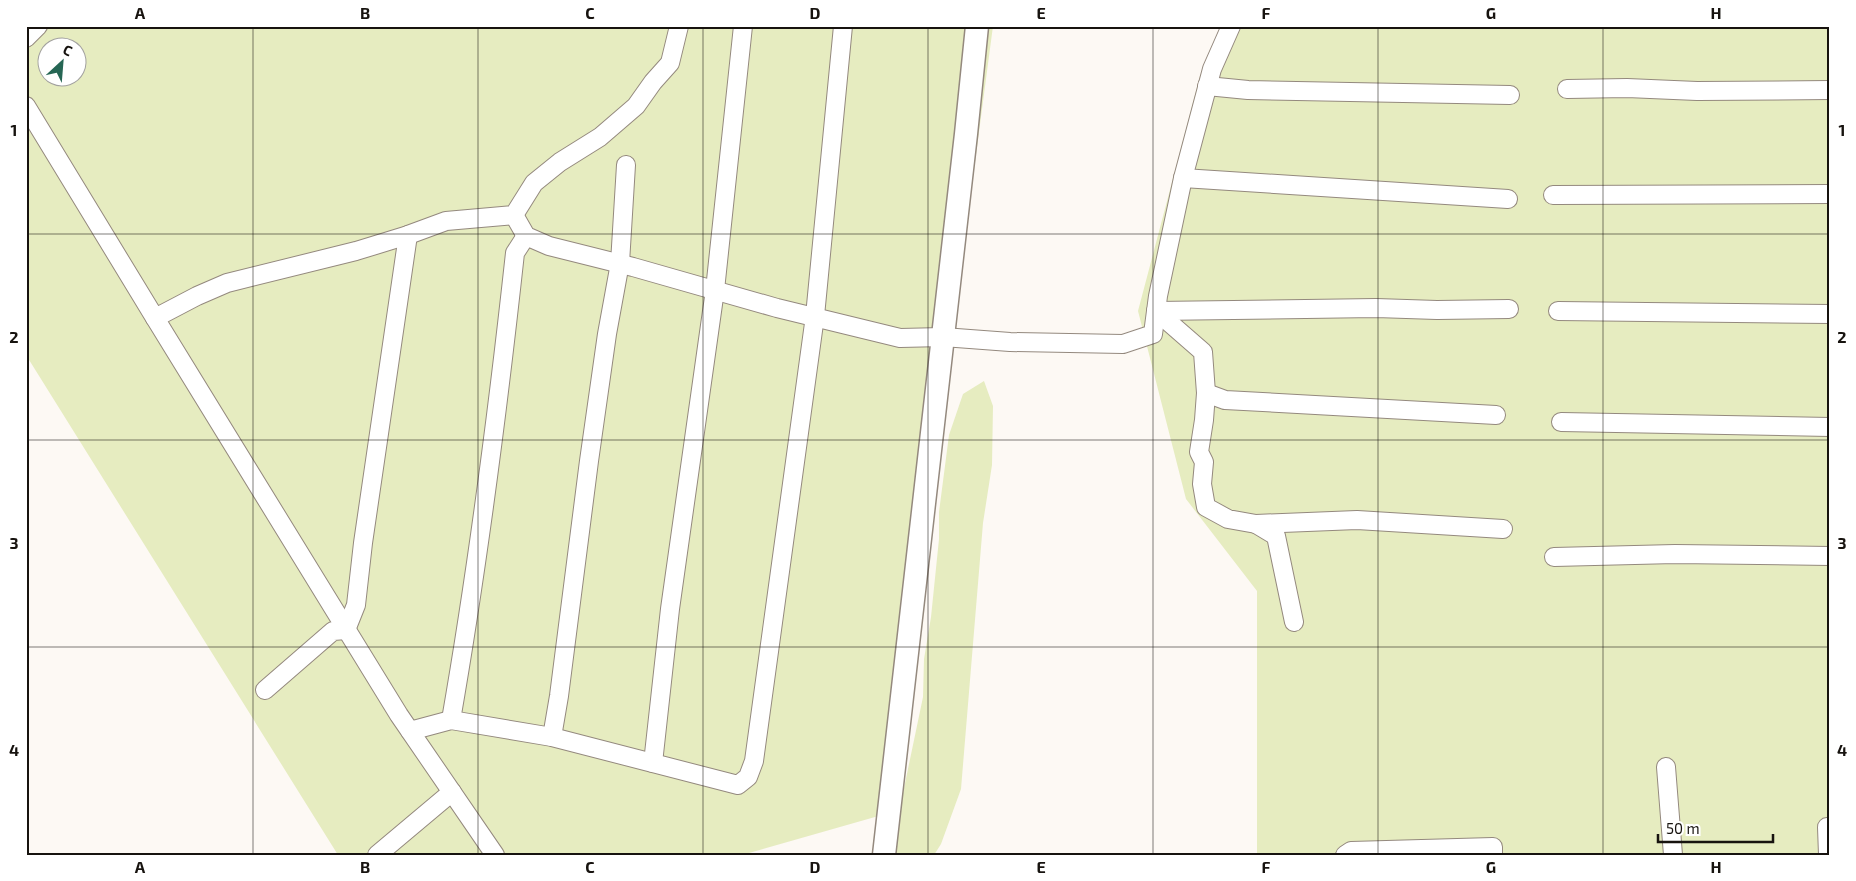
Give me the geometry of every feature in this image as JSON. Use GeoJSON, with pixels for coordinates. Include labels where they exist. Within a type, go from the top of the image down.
{"type":"FeatureCollection","features":[{"type":"Feature","properties":{"kind":"street"},"geometry":{"type":"LineString","coordinates":[[26,38],[38,26]]}},
{"type":"Feature","properties":{"kind":"street"},"geometry":{"type":"LineString","coordinates":[[514,215],[534,183],[560,162],[600,137],[636,106],[653,82],[670,63],[679,26]]}},
{"type":"Feature","properties":{"kind":"street"},"geometry":{"type":"LineString","coordinates":[[653,764],[670,610],[715,290],[743,26]]}},
{"type":"Feature","properties":{"kind":"street"},"geometry":{"type":"LineString","coordinates":[[410,730],[451,720],[552,737],[738,785],[748,777],[754,761],[815,316],[843,26]]}},
{"type":"Feature","properties":{"kind":"street"},"geometry":{"type":"LineString","coordinates":[[884,855],[943,337],[976,26]]}},
{"type":"Feature","properties":{"kind":"street"},"geometry":{"type":"LineString","coordinates":[[514,215],[526,236],[548,246],[620,263],[715,290],[900,338],[943,337],[1010,342],[1123,344],[1153,334],[1183,178],[1212,69],[1231,26]]}},
{"type":"Feature","properties":{"kind":"street"},"geometry":{"type":"LineString","coordinates":[[1207,86],[1248,90],[1510,95]]}},
{"type":"Feature","properties":{"kind":"street"},"geometry":{"type":"LineString","coordinates":[[1567,89],[1627,88],[1697,91],[1830,90]]}},
{"type":"Feature","properties":{"kind":"street"},"geometry":{"type":"LineString","coordinates":[[26,106],[346,630],[410,730],[495,855]]}},
{"type":"Feature","properties":{"kind":"street"},"geometry":{"type":"LineString","coordinates":[[552,737],[607,334],[620,263],[626,165]]}},
{"type":"Feature","properties":{"kind":"street"},"geometry":{"type":"LineString","coordinates":[[1183,178],[1508,199]]}},
{"type":"Feature","properties":{"kind":"street"},"geometry":{"type":"LineString","coordinates":[[1553,195],[1830,194]]}},
{"type":"Feature","properties":{"kind":"street"},"geometry":{"type":"LineString","coordinates":[[155,318],[227,283],[356,251],[446,221],[514,215]]}},
{"type":"Feature","properties":{"kind":"street"},"geometry":{"type":"LineString","coordinates":[[346,630],[356,605],[363,543],[408,235]]}},
{"type":"Feature","properties":{"kind":"street"},"geometry":{"type":"LineString","coordinates":[[451,720],[466,640],[500,393],[515,253],[526,236]]}},
{"type":"Feature","properties":{"kind":"street"},"geometry":{"type":"LineString","coordinates":[[1156,311],[1376,308],[1437,310],[1509,309]]}},
{"type":"Feature","properties":{"kind":"street"},"geometry":{"type":"LineString","coordinates":[[1156,311],[1203,352],[1206,393],[1199,452],[1204,462],[1202,484],[1206,507],[1228,519],[1256,524],[1357,520],[1503,529]]}},
{"type":"Feature","properties":{"kind":"street"},"geometry":{"type":"LineString","coordinates":[[1558,312],[1830,314]]}},
{"type":"Feature","properties":{"kind":"street"},"geometry":{"type":"LineString","coordinates":[[1206,393],[1225,400],[1496,415]]}},
{"type":"Feature","properties":{"kind":"street"},"geometry":{"type":"LineString","coordinates":[[1561,422],[1830,426]]}},
{"type":"Feature","properties":{"kind":"street"},"geometry":{"type":"LineString","coordinates":[[1256,524],[1276,536],[1294,622]]}},
{"type":"Feature","properties":{"kind":"street"},"geometry":{"type":"LineString","coordinates":[[1554,557],[1676,554],[1830,556]]}},
{"type":"Feature","properties":{"kind":"street"},"geometry":{"type":"LineString","coordinates":[[265,690],[333,631],[346,630]]}},
{"type":"Feature","properties":{"kind":"street"},"geometry":{"type":"LineString","coordinates":[[1666,767],[1673,855]]}},
{"type":"Feature","properties":{"kind":"street"},"geometry":{"type":"LineString","coordinates":[[377,855],[452,792]]}},
{"type":"Feature","properties":{"kind":"street"},"geometry":{"type":"LineString","coordinates":[[1827,827],[1828,855]]}},
{"type":"Feature","properties":{"kind":"street"},"geometry":{"type":"LineString","coordinates":[[1345,855],[1351,851],[1493,847],[1493,855]]}},
{"type":"Feature","properties":{"kind":"green space"},"geometry":{"type":"Polygon","coordinates":[[[26,26],[993,26],[889,813],[742,855],[338,855],[26,355],[26,26]]]}},
{"type":"Feature","properties":{"kind":"green space"},"geometry":{"type":"Polygon","coordinates":[[[1221,26],[1830,26],[1830,855],[1257,855],[1257,591],[1186,499],[1138,311],[1200,76],[1221,26]]]}},
{"type":"Feature","properties":{"kind":"green space"},"geometry":{"type":"Polygon","coordinates":[[[984,381],[993,406],[992,465],[983,523],[961,789],[941,844],[934,855],[896,855],[899,812],[923,697],[924,659],[931,617],[939,539],[939,512],[949,435],[963,394],[984,381]]]}}]}
